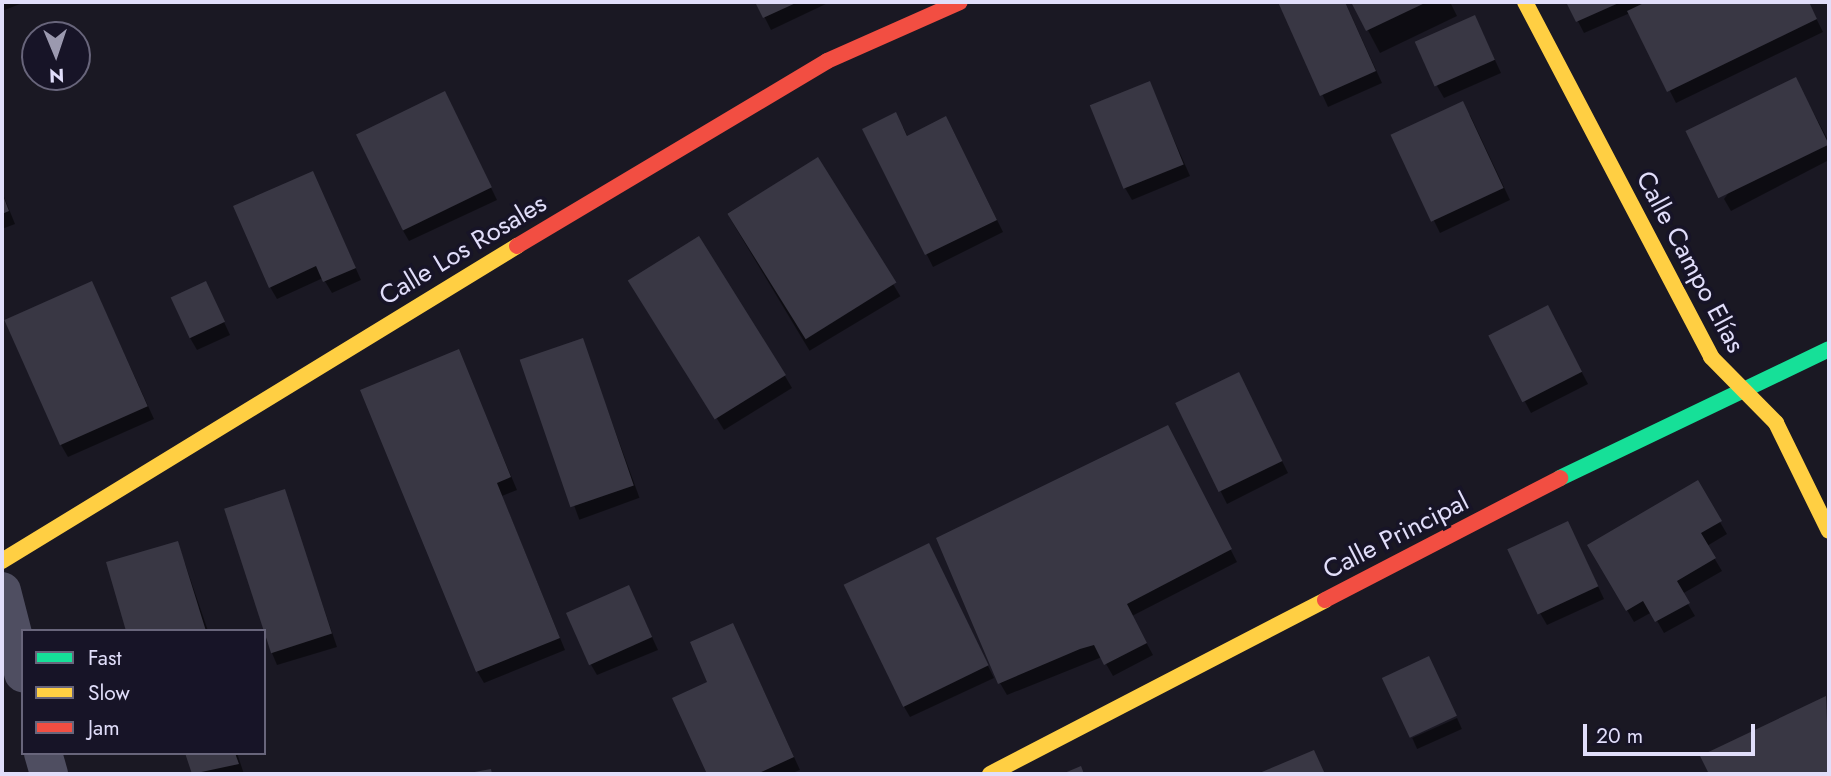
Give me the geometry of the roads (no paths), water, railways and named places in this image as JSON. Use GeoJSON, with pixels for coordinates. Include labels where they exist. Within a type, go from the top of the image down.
{"type":"FeatureCollection","features":[{"type":"Feature","properties":{"kind":"street","name":"Calle Los Rosales"},"geometry":{"type":"LineString","coordinates":[[2,561],[747,106],[827,61],[960,2]]}},
{"type":"Feature","properties":{"kind":"street","name":"Calle Campo Elías"},"geometry":{"type":"LineString","coordinates":[[1525,2],[1711,357],[1776,423],[1829,531]]}},
{"type":"Feature","properties":{"kind":"street","name":"Calle Principal"},"geometry":{"type":"LineString","coordinates":[[990,774],[1829,349]]}},
{"type":"Feature","properties":{"kind":"street"},"geometry":{"type":"LineString","coordinates":[[2,591],[21,665]]}},
{"type":"Feature","properties":{"kind":"street"},"geometry":{"type":"LineString","coordinates":[[44,755],[49,774]]}}]}
